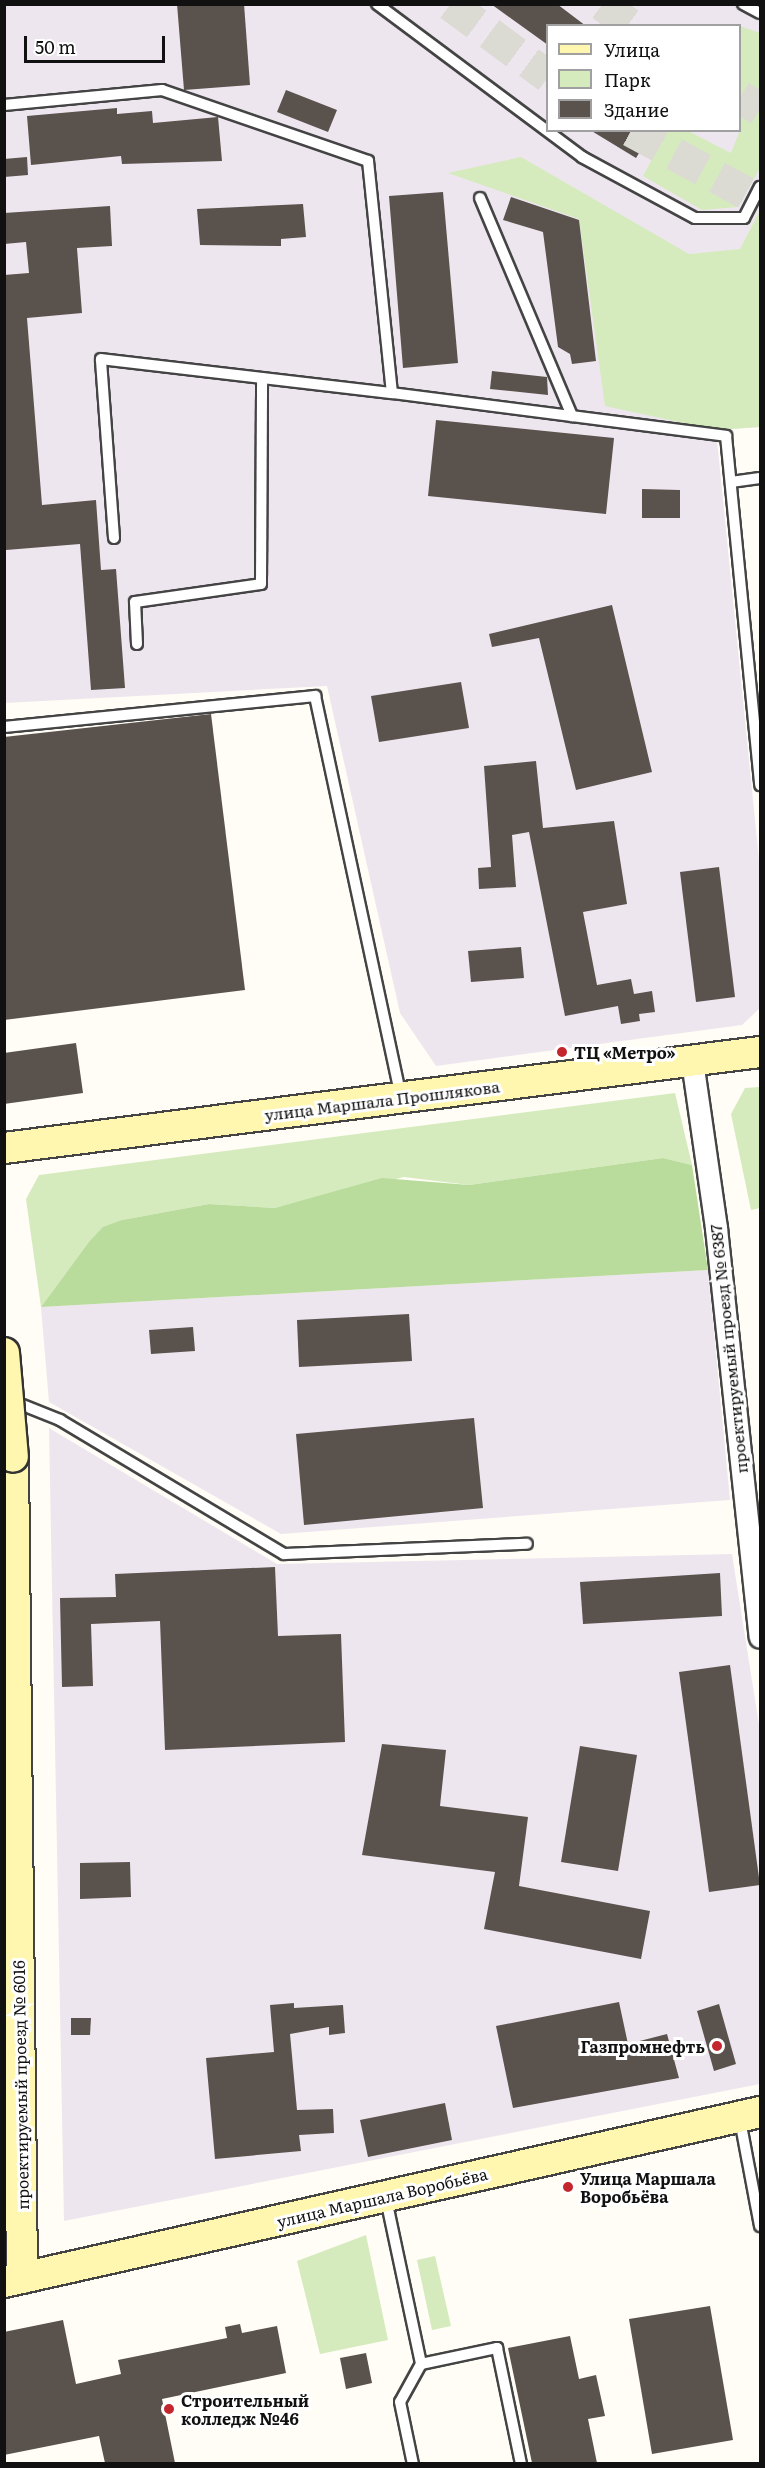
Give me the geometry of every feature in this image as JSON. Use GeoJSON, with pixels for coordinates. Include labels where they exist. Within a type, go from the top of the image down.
{"type":"FeatureCollection","features":[{"type":"Feature","properties":{"kind":"main road","name":"улица Маршала Прошлякова"},"geometry":{"type":"LineString","coordinates":[[4,1148],[760,1052]]}},
{"type":"Feature","properties":{"kind":"main road","name":"проектируемый проезд № 6016"},"geometry":{"type":"LineString","coordinates":[[4,1353],[14,1457],[14,2280]]}},
{"type":"Feature","properties":{"kind":"main road","name":"улица Маршала Воробьёва"},"geometry":{"type":"LineString","coordinates":[[14,2280],[750,2114]]}},
{"type":"Feature","properties":{"kind":"street","name":"проектируемый проезд № 6387"},"geometry":{"type":"LineString","coordinates":[[692,1061],[716,1228],[760,1637]]}},
{"type":"Feature","properties":{"kind":"lane"},"geometry":{"type":"LineString","coordinates":[[377,4],[546,130]]}},
{"type":"Feature","properties":{"kind":"lane"},"geometry":{"type":"LineString","coordinates":[[742,4],[760,13]]}},
{"type":"Feature","properties":{"kind":"lane"},"geometry":{"type":"LineString","coordinates":[[4,105],[162,90],[368,161],[392,393]]}},
{"type":"Feature","properties":{"kind":"lane"},"geometry":{"type":"LineString","coordinates":[[549,132],[582,157],[695,218],[744,218],[760,187]]}},
{"type":"Feature","properties":{"kind":"lane"},"geometry":{"type":"LineString","coordinates":[[480,198],[572,416]]}},
{"type":"Feature","properties":{"kind":"lane"},"geometry":{"type":"LineString","coordinates":[[114,538],[101,359],[392,393],[726,436],[760,785]]}},
{"type":"Feature","properties":{"kind":"lane"},"geometry":{"type":"LineString","coordinates":[[137,644],[135,602],[261,584],[262,378]]}},
{"type":"Feature","properties":{"kind":"lane"},"geometry":{"type":"LineString","coordinates":[[731,482],[760,478]]}},
{"type":"Feature","properties":{"kind":"lane"},"geometry":{"type":"LineString","coordinates":[[4,727],[315,696],[401,1098]]}},
{"type":"Feature","properties":{"kind":"lane"},"geometry":{"type":"LineString","coordinates":[[4,1398],[60,1420],[284,1554],[527,1544]]}},
{"type":"Feature","properties":{"kind":"lane"},"geometry":{"type":"LineString","coordinates":[[750,2114],[760,2219]]}},
{"type":"Feature","properties":{"kind":"lane"},"geometry":{"type":"LineString","coordinates":[[385,2196],[421,2364],[400,2402],[413,2463]]}},
{"type":"Feature","properties":{"kind":"lane"},"geometry":{"type":"LineString","coordinates":[[421,2364],[496,2348],[521,2463]]}},
{"type":"Feature","properties":{"kind":"shaded area"},"geometry":{"type":"Polygon","coordinates":[[[5,5],[760,5],[760,210],[740,250],[691,254],[760,427],[716,430],[760,870],[760,1008],[742,1025],[436,1066],[400,1013],[327,686],[5,703],[5,5]]]}},
{"type":"Feature","properties":{"kind":"shaded area"},"geometry":{"type":"Polygon","coordinates":[[[708,1270],[730,1500],[281,1534],[49,1402],[41,1307],[708,1270]]]}},
{"type":"Feature","properties":{"kind":"shaded area"},"geometry":{"type":"Polygon","coordinates":[[[49,1428],[277,1564],[732,1554],[760,1731],[760,2084],[64,2221],[49,1428]]]}},
{"type":"Feature","properties":{"kind":"green space"},"geometry":{"type":"Polygon","coordinates":[[[741,26],[760,33],[760,168],[738,207],[702,210],[643,176],[666,132],[690,132],[731,153],[741,132],[741,26]]]}},
{"type":"Feature","properties":{"kind":"green space"},"geometry":{"type":"Polygon","coordinates":[[[521,157],[689,254],[740,249],[760,210],[760,427],[716,430],[605,406],[579,219],[448,173],[521,157]]]}},
{"type":"Feature","properties":{"kind":"green space"},"geometry":{"type":"Polygon","coordinates":[[[760,1087],[760,1208],[751,1210],[731,1114],[745,1088],[760,1087]]]}},
{"type":"Feature","properties":{"kind":"green space"},"geometry":{"type":"Polygon","coordinates":[[[675,1093],[692,1165],[663,1158],[469,1185],[404,1177],[275,1208],[209,1204],[122,1220],[88,1243],[41,1307],[26,1199],[39,1175],[675,1093]]]}},
{"type":"Feature","properties":{"kind":"green space"},"geometry":{"type":"Polygon","coordinates":[[[663,1158],[692,1165],[708,1270],[41,1307],[88,1243],[103,1227],[122,1220],[209,1204],[275,1208],[382,1178],[469,1185],[663,1158]]]}},
{"type":"Feature","properties":{"kind":"green space"},"geometry":{"type":"Polygon","coordinates":[[[366,2235],[388,2340],[320,2354],[297,2261],[366,2235]]]}},
{"type":"Feature","properties":{"kind":"green space"},"geometry":{"type":"Polygon","coordinates":[[[435,2256],[451,2326],[432,2330],[417,2260],[435,2256]]]}},
{"type":"Feature","properties":{"kind":"building"},"geometry":{"type":"Polygon","coordinates":[[[177,4],[244,4],[250,85],[184,90],[177,4]]]}},
{"type":"Feature","properties":{"kind":"building"},"geometry":{"type":"Polygon","coordinates":[[[491,4],[557,4],[583,24],[546,24],[546,44],[491,4]]]}},
{"type":"Feature","properties":{"kind":"building"},"geometry":{"type":"Polygon","coordinates":[[[286,90],[337,110],[328,132],[277,112],[286,90]]]}},
{"type":"Feature","properties":{"kind":"building"},"geometry":{"type":"Polygon","coordinates":[[[117,108],[117,114],[152,111],[153,123],[218,117],[222,161],[122,164],[121,156],[31,165],[27,116],[117,108]]]}},
{"type":"Feature","properties":{"kind":"building"},"geometry":{"type":"Polygon","coordinates":[[[593,132],[652,132],[636,158],[593,132]]]}},
{"type":"Feature","properties":{"kind":"building"},"geometry":{"type":"Polygon","coordinates":[[[27,157],[28,175],[4,177],[4,159],[27,157]]]}},
{"type":"Feature","properties":{"kind":"building"},"geometry":{"type":"Polygon","coordinates":[[[443,192],[458,363],[403,368],[389,196],[443,192]]]}},
{"type":"Feature","properties":{"kind":"building"},"geometry":{"type":"Polygon","coordinates":[[[511,197],[579,220],[596,361],[572,364],[570,354],[558,347],[543,232],[503,220],[511,197]]]}},
{"type":"Feature","properties":{"kind":"building"},"geometry":{"type":"Polygon","coordinates":[[[303,204],[306,237],[281,239],[281,246],[200,245],[197,209],[303,204]]]}},
{"type":"Feature","properties":{"kind":"building"},"geometry":{"type":"Polygon","coordinates":[[[110,206],[112,246],[77,248],[82,313],[27,318],[42,505],[96,500],[101,570],[116,569],[125,688],[91,690],[80,544],[6,550],[4,275],[29,273],[26,242],[4,244],[4,213],[110,206]]]}},
{"type":"Feature","properties":{"kind":"building"},"geometry":{"type":"Polygon","coordinates":[[[492,371],[547,377],[548,395],[490,389],[492,371]]]}},
{"type":"Feature","properties":{"kind":"building"},"geometry":{"type":"Polygon","coordinates":[[[436,420],[614,438],[606,514],[428,496],[436,420]]]}},
{"type":"Feature","properties":{"kind":"building"},"geometry":{"type":"Polygon","coordinates":[[[642,489],[680,490],[680,518],[642,518],[642,489]]]}},
{"type":"Feature","properties":{"kind":"building"},"geometry":{"type":"Polygon","coordinates":[[[612,605],[652,772],[576,790],[539,638],[492,647],[489,634],[612,605]]]}},
{"type":"Feature","properties":{"kind":"building"},"geometry":{"type":"Polygon","coordinates":[[[461,682],[469,728],[379,742],[371,696],[461,682]]]}},
{"type":"Feature","properties":{"kind":"building"},"geometry":{"type":"Polygon","coordinates":[[[211,714],[245,990],[4,1020],[4,737],[211,714]]]}},
{"type":"Feature","properties":{"kind":"building"},"geometry":{"type":"Polygon","coordinates":[[[536,761],[543,828],[614,821],[627,904],[583,912],[597,985],[631,979],[634,994],[652,991],[655,1012],[639,1014],[640,1021],[621,1024],[618,1006],[565,1016],[529,832],[512,835],[516,887],[479,889],[478,868],[491,867],[484,766],[536,761]]]}},
{"type":"Feature","properties":{"kind":"building"},"geometry":{"type":"Polygon","coordinates":[[[719,867],[735,997],[696,1002],[680,872],[719,867]]]}},
{"type":"Feature","properties":{"kind":"building"},"geometry":{"type":"Polygon","coordinates":[[[521,947],[524,978],[471,982],[468,951],[521,947]]]}},
{"type":"Feature","properties":{"kind":"building"},"geometry":{"type":"Polygon","coordinates":[[[76,1043],[83,1093],[4,1104],[4,1053],[76,1043]]]}},
{"type":"Feature","properties":{"kind":"building"},"geometry":{"type":"Polygon","coordinates":[[[409,1314],[412,1361],[299,1367],[297,1320],[409,1314]]]}},
{"type":"Feature","properties":{"kind":"building"},"geometry":{"type":"Polygon","coordinates":[[[193,1327],[195,1351],[151,1354],[149,1330],[193,1327]]]}},
{"type":"Feature","properties":{"kind":"building"},"geometry":{"type":"Polygon","coordinates":[[[474,1418],[483,1508],[304,1525],[296,1434],[474,1418]]]}},
{"type":"Feature","properties":{"kind":"building"},"geometry":{"type":"Polygon","coordinates":[[[275,1567],[278,1636],[341,1634],[345,1742],[165,1750],[160,1621],[91,1624],[93,1686],[62,1687],[60,1598],[116,1597],[115,1574],[275,1567]]]}},
{"type":"Feature","properties":{"kind":"building"},"geometry":{"type":"Polygon","coordinates":[[[720,1573],[722,1616],[583,1624],[580,1582],[720,1573]]]}},
{"type":"Feature","properties":{"kind":"building"},"geometry":{"type":"Polygon","coordinates":[[[730,1665],[760,1885],[709,1892],[679,1672],[730,1665]]]}},
{"type":"Feature","properties":{"kind":"building"},"geometry":{"type":"Polygon","coordinates":[[[382,1744],[446,1750],[440,1806],[528,1817],[519,1886],[650,1911],[641,1959],[484,1929],[495,1872],[362,1855],[382,1744]]]}},
{"type":"Feature","properties":{"kind":"building"},"geometry":{"type":"Polygon","coordinates":[[[580,1746],[637,1755],[618,1871],[561,1862],[580,1746]]]}},
{"type":"Feature","properties":{"kind":"building"},"geometry":{"type":"Polygon","coordinates":[[[130,1862],[131,1897],[80,1899],[80,1863],[130,1862]]]}},
{"type":"Feature","properties":{"kind":"building"},"geometry":{"type":"Polygon","coordinates":[[[619,2002],[628,2044],[667,2034],[679,2078],[513,2108],[496,2026],[619,2002]]]}},
{"type":"Feature","properties":{"kind":"building"},"geometry":{"type":"Polygon","coordinates":[[[294,2003],[294,2008],[343,2005],[345,2033],[329,2035],[329,2027],[290,2034],[297,2110],[333,2109],[334,2133],[299,2135],[301,2151],[215,2159],[206,2058],[274,2052],[270,2005],[294,2003]]]}},
{"type":"Feature","properties":{"kind":"building"},"geometry":{"type":"Polygon","coordinates":[[[719,2004],[736,2064],[714,2071],[697,2011],[719,2004]]]}},
{"type":"Feature","properties":{"kind":"building"},"geometry":{"type":"Polygon","coordinates":[[[71,2018],[91,2018],[90,2035],[71,2035],[71,2018]]]}},
{"type":"Feature","properties":{"kind":"building"},"geometry":{"type":"Polygon","coordinates":[[[445,2103],[452,2140],[368,2157],[360,2120],[445,2103]]]}},
{"type":"Feature","properties":{"kind":"building"},"geometry":{"type":"Polygon","coordinates":[[[710,2306],[733,2440],[652,2454],[629,2319],[710,2306]]]}},
{"type":"Feature","properties":{"kind":"building"},"geometry":{"type":"Polygon","coordinates":[[[63,2320],[76,2384],[121,2374],[118,2360],[227,2338],[225,2327],[240,2324],[242,2333],[277,2326],[286,2373],[162,2399],[175,2463],[105,2463],[99,2436],[4,2455],[4,2332],[63,2320]]]}},
{"type":"Feature","properties":{"kind":"building"},"geometry":{"type":"Polygon","coordinates":[[[570,2336],[579,2379],[596,2375],[605,2416],[588,2419],[597,2463],[532,2463],[508,2348],[570,2336]]]}},
{"type":"Feature","properties":{"kind":"building"},"geometry":{"type":"Polygon","coordinates":[[[366,2353],[372,2383],[346,2389],[340,2358],[366,2353]]]}},
{"type":"Feature","properties":{"kind":"tunnel"},"geometry":{"type":"LineString","coordinates":[[450,4],[546,75]]}},
{"type":"Feature","properties":{"kind":"tunnel"},"geometry":{"type":"LineString","coordinates":[[602,4],[629,24]]}},
{"type":"Feature","properties":{"kind":"tunnel"},"geometry":{"type":"LineString","coordinates":[[741,97],[760,109]]}},
{"type":"Feature","properties":{"kind":"tunnel"},"geometry":{"type":"LineString","coordinates":[[635,132],[760,200]]}},
{"type":"Feature","properties":{"kind":"place","name":"ТЦ «Метро»"},"geometry":{"type":"Point","coordinates":[562,1052]}},
{"type":"Feature","properties":{"kind":"place","name":"Газпромнефть"},"geometry":{"type":"Point","coordinates":[717,2046]}},
{"type":"Feature","properties":{"kind":"place","name":"Улица Маршала Воробьёва"},"geometry":{"type":"Point","coordinates":[568,2187]}},
{"type":"Feature","properties":{"kind":"place","name":"Строительный колледж №46"},"geometry":{"type":"Point","coordinates":[169,2409]}}]}
